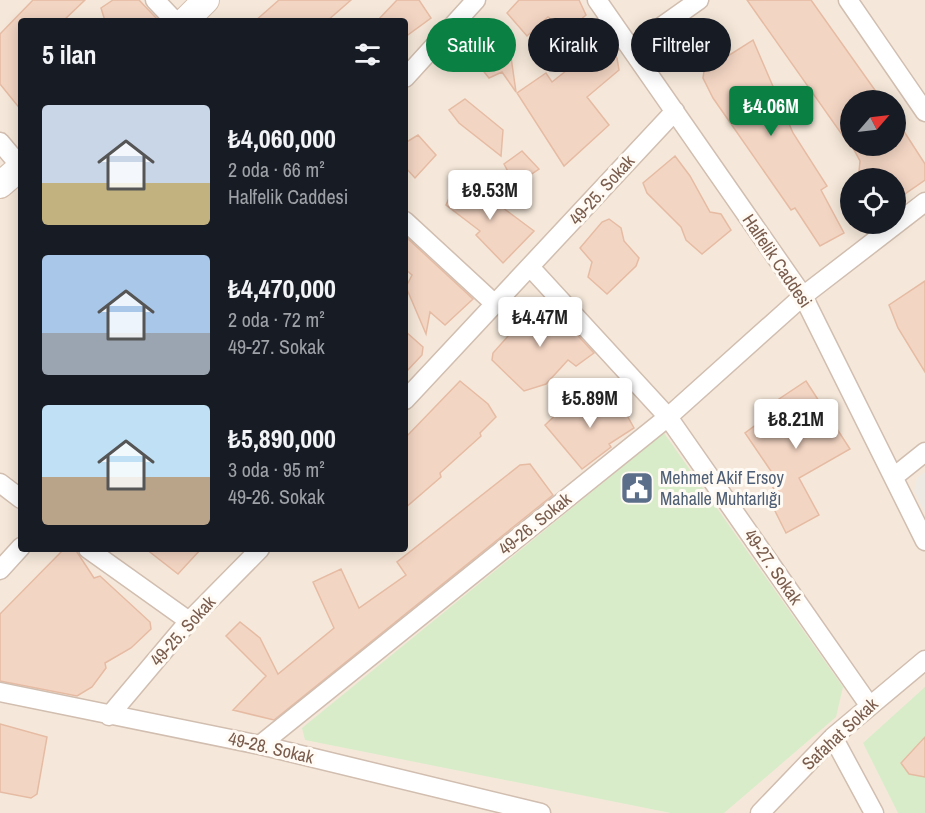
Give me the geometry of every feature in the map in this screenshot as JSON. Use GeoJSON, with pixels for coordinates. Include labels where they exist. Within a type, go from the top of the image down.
{"type":"FeatureCollection","features":[{"type":"Feature","properties":{"kind":"main road"},"geometry":{"type":"LineString","coordinates":[[188,18],[206,0]]}},
{"type":"Feature","properties":{"kind":"main road"},"geometry":{"type":"LineString","coordinates":[[0,185],[18,170]]}},
{"type":"Feature","properties":{"kind":"street"},"geometry":{"type":"LineString","coordinates":[[155,0],[172,18]]}},
{"type":"Feature","properties":{"kind":"street"},"geometry":{"type":"LineString","coordinates":[[408,75],[476,0]]}},
{"type":"Feature","properties":{"kind":"street","name":"Halfelik Caddesi"},"geometry":{"type":"LineString","coordinates":[[597,0],[631,48]]}},
{"type":"Feature","properties":{"kind":"street"},"geometry":{"type":"LineString","coordinates":[[674,18],[699,0]]}},
{"type":"Feature","properties":{"kind":"street"},"geometry":{"type":"LineString","coordinates":[[848,0],[925,112]]}},
{"type":"Feature","properties":{"kind":"street","name":"Halfelik Caddesi"},"geometry":{"type":"LineString","coordinates":[[648,72],[803,296],[895,476],[925,541]]}},
{"type":"Feature","properties":{"kind":"street","name":"49-25. Sokak"},"geometry":{"type":"LineString","coordinates":[[408,397],[531,268],[675,111]]}},
{"type":"Feature","properties":{"kind":"street"},"geometry":{"type":"LineString","coordinates":[[0,142],[18,163]]}},
{"type":"Feature","properties":{"kind":"street","name":"49-26. Sokak"},"geometry":{"type":"LineString","coordinates":[[260,745],[668,417],[803,296],[925,202]]}},
{"type":"Feature","properties":{"kind":"street"},"geometry":{"type":"LineString","coordinates":[[408,225],[496,305]]}},
{"type":"Feature","properties":{"kind":"street","name":"49-27. Sokak"},"geometry":{"type":"LineString","coordinates":[[531,268],[668,417],[869,705]]}},
{"type":"Feature","properties":{"kind":"street"},"geometry":{"type":"LineString","coordinates":[[895,476],[925,452]]}},
{"type":"Feature","properties":{"kind":"street"},"geometry":{"type":"LineString","coordinates":[[0,483],[18,497]]}},
{"type":"Feature","properties":{"kind":"street"},"geometry":{"type":"LineString","coordinates":[[0,570],[18,550]]}},
{"type":"Feature","properties":{"kind":"street"},"geometry":{"type":"LineString","coordinates":[[92,552],[189,621]]}},
{"type":"Feature","properties":{"kind":"street","name":"49-25. Sokak"},"geometry":{"type":"LineString","coordinates":[[109,716],[189,621],[257,552]]}},
{"type":"Feature","properties":{"kind":"street","name":"Safahat Sokak"},"geometry":{"type":"LineString","coordinates":[[760,813],[833,737],[925,660]]}},
{"type":"Feature","properties":{"kind":"street","name":"49-28. Sokak"},"geometry":{"type":"LineString","coordinates":[[0,692],[260,745],[541,813]]}},
{"type":"Feature","properties":{"kind":"street"},"geometry":{"type":"LineString","coordinates":[[833,737],[873,813]]}},
{"type":"Feature","properties":{"kind":"shaded area"},"geometry":{"type":"Polygon","coordinates":[[[0,0],[925,0],[925,813],[0,813],[0,0]]]}},
{"type":"Feature","properties":{"kind":"shaded area"},"geometry":{"type":"Polygon","coordinates":[[[925,472],[925,512],[914,491],[917,478],[925,472]]]}},
{"type":"Feature","properties":{"kind":"green space"},"geometry":{"type":"Polygon","coordinates":[[[664,433],[843,687],[836,717],[724,813],[671,813],[305,740],[302,728],[664,433]]]}},
{"type":"Feature","properties":{"kind":"green space"},"geometry":{"type":"Polygon","coordinates":[[[925,687],[925,813],[898,813],[863,743],[925,687]]]}},
{"type":"Feature","properties":{"kind":"building"},"geometry":{"type":"Polygon","coordinates":[[[33,0],[85,0],[66,18],[18,18],[18,106],[0,84],[0,34],[33,0]]]}},
{"type":"Feature","properties":{"kind":"building"},"geometry":{"type":"Polygon","coordinates":[[[113,0],[139,0],[156,18],[104,18],[101,8],[113,0]]]}},
{"type":"Feature","properties":{"kind":"building"},"geometry":{"type":"Polygon","coordinates":[[[279,0],[351,0],[330,18],[258,18],[279,0]]]}},
{"type":"Feature","properties":{"kind":"building"},"geometry":{"type":"Polygon","coordinates":[[[397,0],[419,0],[431,18],[426,18],[426,22],[408,35],[408,18],[380,18],[397,0]]]}},
{"type":"Feature","properties":{"kind":"building"},"geometry":{"type":"Polygon","coordinates":[[[519,0],[579,0],[586,15],[582,18],[528,18],[527,36],[516,23],[516,18],[511,18],[507,13],[519,0]]]}},
{"type":"Feature","properties":{"kind":"building"},"geometry":{"type":"Polygon","coordinates":[[[747,0],[811,0],[875,90],[840,90],[840,132],[747,0]]]}},
{"type":"Feature","properties":{"kind":"building"},"geometry":{"type":"Polygon","coordinates":[[[753,40],[793,133],[827,186],[821,190],[840,226],[840,234],[842,234],[820,246],[795,208],[791,210],[713,98],[703,78],[704,72],[731,72],[731,54],[753,40]]]}},
{"type":"Feature","properties":{"kind":"building"},"geometry":{"type":"Polygon","coordinates":[[[484,72],[502,72],[489,78],[484,72]]]}},
{"type":"Feature","properties":{"kind":"building"},"geometry":{"type":"Polygon","coordinates":[[[502,72],[513,72],[516,92],[502,72]]]}},
{"type":"Feature","properties":{"kind":"building"},"geometry":{"type":"Polygon","coordinates":[[[565,72],[617,72],[587,97],[609,125],[564,166],[517,93],[546,73],[552,82],[565,72]]]}},
{"type":"Feature","properties":{"kind":"building"},"geometry":{"type":"Polygon","coordinates":[[[465,99],[503,130],[501,156],[459,123],[449,110],[465,99]]]}},
{"type":"Feature","properties":{"kind":"building"},"geometry":{"type":"Polygon","coordinates":[[[418,135],[436,155],[415,178],[408,170],[408,141],[418,135]]]}},
{"type":"Feature","properties":{"kind":"building"},"geometry":{"type":"Polygon","coordinates":[[[906,135],[925,164],[925,180],[906,193],[906,168],[859,168],[857,156],[906,156],[906,135]]]}},
{"type":"Feature","properties":{"kind":"building"},"geometry":{"type":"Polygon","coordinates":[[[522,151],[539,169],[515,185],[504,164],[522,151]]]}},
{"type":"Feature","properties":{"kind":"building"},"geometry":{"type":"Polygon","coordinates":[[[675,156],[690,176],[710,212],[721,214],[731,230],[702,254],[686,240],[681,227],[647,193],[643,183],[675,156]]]}},
{"type":"Feature","properties":{"kind":"building"},"geometry":{"type":"Polygon","coordinates":[[[467,181],[534,231],[503,263],[476,235],[480,231],[446,205],[451,194],[467,181]]]}},
{"type":"Feature","properties":{"kind":"building"},"geometry":{"type":"Polygon","coordinates":[[[609,219],[621,228],[624,241],[639,258],[636,266],[607,294],[588,277],[592,262],[580,248],[602,222],[609,219]]]}},
{"type":"Feature","properties":{"kind":"building"},"geometry":{"type":"Polygon","coordinates":[[[408,239],[473,299],[445,325],[430,312],[426,334],[408,292],[408,283],[412,275],[408,272],[408,239]]]}},
{"type":"Feature","properties":{"kind":"building"},"geometry":{"type":"Polygon","coordinates":[[[925,281],[925,372],[898,328],[889,305],[925,281]]]}},
{"type":"Feature","properties":{"kind":"building"},"geometry":{"type":"Polygon","coordinates":[[[545,300],[594,353],[576,366],[568,360],[546,384],[524,391],[492,360],[493,353],[533,308],[545,300]]]}},
{"type":"Feature","properties":{"kind":"building"},"geometry":{"type":"Polygon","coordinates":[[[408,334],[423,347],[422,355],[408,370],[408,334]]]}},
{"type":"Feature","properties":{"kind":"building"},"geometry":{"type":"Polygon","coordinates":[[[460,381],[488,404],[496,417],[480,433],[481,436],[440,473],[441,477],[408,505],[408,435],[460,381]]]}},
{"type":"Feature","properties":{"kind":"building"},"geometry":{"type":"Polygon","coordinates":[[[806,381],[850,449],[799,478],[819,515],[786,533],[773,507],[778,497],[769,480],[775,477],[745,433],[757,424],[773,403],[806,381]]]}},
{"type":"Feature","properties":{"kind":"building"},"geometry":{"type":"Polygon","coordinates":[[[606,392],[624,410],[634,428],[609,444],[611,447],[582,469],[545,425],[564,407],[575,403],[584,411],[606,392]]]}},
{"type":"Feature","properties":{"kind":"building"},"geometry":{"type":"Polygon","coordinates":[[[530,464],[553,495],[274,720],[233,710],[266,676],[226,636],[240,622],[260,638],[278,674],[334,628],[313,582],[341,569],[359,608],[406,575],[397,562],[520,465],[530,464]]]}},
{"type":"Feature","properties":{"kind":"building"},"geometry":{"type":"Polygon","coordinates":[[[61,552],[77,552],[94,578],[100,576],[150,622],[151,629],[131,648],[105,663],[106,668],[92,687],[77,696],[0,681],[0,614],[61,552]]]}},
{"type":"Feature","properties":{"kind":"building"},"geometry":{"type":"Polygon","coordinates":[[[150,552],[198,552],[178,574],[150,552]]]}},
{"type":"Feature","properties":{"kind":"building"},"geometry":{"type":"Polygon","coordinates":[[[0,724],[47,737],[37,794],[31,798],[0,792],[0,724]]]}},
{"type":"Feature","properties":{"kind":"building"},"geometry":{"type":"Polygon","coordinates":[[[925,737],[925,777],[909,774],[901,763],[925,737]]]}},
{"type":"Feature","properties":{"kind":"place","name":"Mehmet Akif Ersoy Mahalle Muhtarlığı"},"geometry":{"type":"Point","coordinates":[637,488]}}]}
